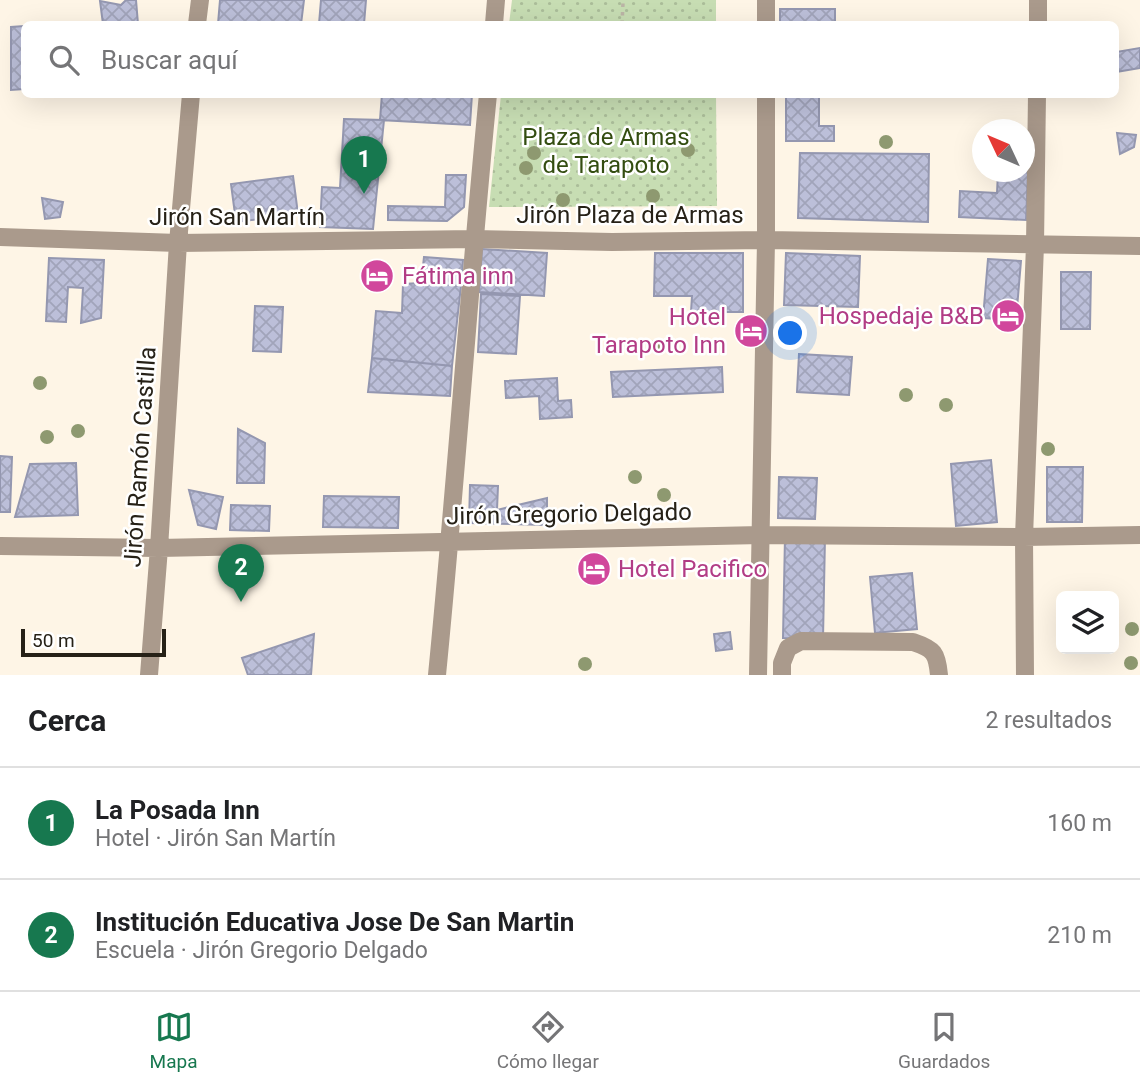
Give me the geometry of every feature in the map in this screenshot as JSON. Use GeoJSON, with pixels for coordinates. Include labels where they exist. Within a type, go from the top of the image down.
{"type":"FeatureCollection","features":[{"type":"Feature","properties":{"kind":"street"},"geometry":{"type":"LineString","coordinates":[[197,21],[200,0]]}},
{"type":"Feature","properties":{"kind":"street"},"geometry":{"type":"LineString","coordinates":[[494,21],[496,0]]}},
{"type":"Feature","properties":{"kind":"street"},"geometry":{"type":"LineString","coordinates":[[766,0],[766,21]]}},
{"type":"Feature","properties":{"kind":"street"},"geometry":{"type":"LineString","coordinates":[[1038,0],[1038,21]]}},
{"type":"Feature","properties":{"kind":"street","name":"Jirón Ramón Castilla"},"geometry":{"type":"LineString","coordinates":[[149,675],[178,243],[191,98]]}},
{"type":"Feature","properties":{"kind":"street"},"geometry":{"type":"LineString","coordinates":[[437,675],[451,541],[488,98]]}},
{"type":"Feature","properties":{"kind":"street","name":"Jirón Plaza de Armas"},"geometry":{"type":"LineString","coordinates":[[474,239],[612,242],[766,240],[765,98]]}},
{"type":"Feature","properties":{"kind":"street"},"geometry":{"type":"LineString","coordinates":[[1025,675],[1024,537],[1035,245],[1037,98]]}},
{"type":"Feature","properties":{"kind":"street","name":"Jirón San Martín"},"geometry":{"type":"LineString","coordinates":[[0,237],[178,243],[474,239]]}},
{"type":"Feature","properties":{"kind":"street"},"geometry":{"type":"LineString","coordinates":[[758,675],[766,240],[1140,246]]}},
{"type":"Feature","properties":{"kind":"street","name":"Jirón Gregorio Delgado"},"geometry":{"type":"LineString","coordinates":[[0,546],[159,548],[761,535],[1140,535]]}},
{"type":"Feature","properties":{"kind":"street"},"geometry":{"type":"LineString","coordinates":[[782,675],[782,663],[788,648],[801,641],[913,642],[929,647],[938,659],[939,675]]}},
{"type":"Feature","properties":{"kind":"path"},"geometry":{"type":"LineString","coordinates":[[622,21],[623,3]]}},
{"type":"Feature","properties":{"kind":"green space"},"geometry":{"type":"Polygon","coordinates":[[[512,0],[716,0],[716,21],[509,21],[512,0]]]}},
{"type":"Feature","properties":{"kind":"green space","name":"Plaza de Armas de Tarapoto"},"geometry":{"type":"Polygon","coordinates":[[[501,98],[716,98],[717,206],[489,207],[501,98]]]}},
{"type":"Feature","properties":{"kind":"building"},"geometry":{"type":"Polygon","coordinates":[[[126,0],[136,0],[138,21],[103,21],[100,1],[121,5],[126,0]]]}},
{"type":"Feature","properties":{"kind":"building"},"geometry":{"type":"Polygon","coordinates":[[[220,0],[304,0],[301,21],[218,21],[220,0]]]}},
{"type":"Feature","properties":{"kind":"building"},"geometry":{"type":"Polygon","coordinates":[[[321,0],[366,0],[364,21],[319,21],[321,0]]]}},
{"type":"Feature","properties":{"kind":"building"},"geometry":{"type":"Polygon","coordinates":[[[780,9],[835,9],[835,21],[780,21],[780,9]]]}},
{"type":"Feature","properties":{"kind":"building"},"geometry":{"type":"Polygon","coordinates":[[[21,26],[21,89],[11,90],[11,27],[21,26]]]}},
{"type":"Feature","properties":{"kind":"building"},"geometry":{"type":"Polygon","coordinates":[[[1140,48],[1140,68],[1119,72],[1119,52],[1140,48]]]}},
{"type":"Feature","properties":{"kind":"building"},"geometry":{"type":"Polygon","coordinates":[[[382,98],[472,98],[470,125],[380,120],[382,98]]]}},
{"type":"Feature","properties":{"kind":"building"},"geometry":{"type":"Polygon","coordinates":[[[786,98],[819,98],[819,126],[834,126],[834,141],[786,141],[786,98]]]}},
{"type":"Feature","properties":{"kind":"building"},"geometry":{"type":"Polygon","coordinates":[[[344,119],[384,120],[373,229],[320,227],[322,187],[340,188],[344,119]]]}},
{"type":"Feature","properties":{"kind":"building"},"geometry":{"type":"Polygon","coordinates":[[[1117,133],[1136,135],[1134,147],[1120,154],[1117,133]]]}},
{"type":"Feature","properties":{"kind":"building"},"geometry":{"type":"Polygon","coordinates":[[[800,153],[929,154],[928,222],[798,218],[800,153]]]}},
{"type":"Feature","properties":{"kind":"building"},"geometry":{"type":"Polygon","coordinates":[[[446,175],[466,175],[464,207],[447,221],[388,220],[388,206],[445,207],[446,175]]]}},
{"type":"Feature","properties":{"kind":"building"},"geometry":{"type":"Polygon","coordinates":[[[293,176],[298,214],[236,222],[231,184],[293,176]]]}},
{"type":"Feature","properties":{"kind":"building"},"geometry":{"type":"Polygon","coordinates":[[[998,182],[1028,182],[1026,220],[959,217],[960,191],[997,193],[998,182]]]}},
{"type":"Feature","properties":{"kind":"building"},"geometry":{"type":"Polygon","coordinates":[[[42,198],[63,202],[60,217],[45,219],[42,198]]]}},
{"type":"Feature","properties":{"kind":"building"},"geometry":{"type":"Polygon","coordinates":[[[482,249],[547,253],[544,296],[479,292],[482,249]]]}},
{"type":"Feature","properties":{"kind":"building"},"geometry":{"type":"Polygon","coordinates":[[[655,253],[743,253],[743,312],[691,312],[692,296],[654,296],[655,253]]]}},
{"type":"Feature","properties":{"kind":"building"},"geometry":{"type":"Polygon","coordinates":[[[786,253],[860,256],[858,307],[784,305],[786,253]]]}},
{"type":"Feature","properties":{"kind":"building"},"geometry":{"type":"Polygon","coordinates":[[[424,257],[463,260],[461,286],[421,283],[424,257]]]}},
{"type":"Feature","properties":{"kind":"building"},"geometry":{"type":"Polygon","coordinates":[[[49,258],[104,260],[101,318],[81,323],[83,288],[68,287],[66,322],[46,321],[49,258]]]}},
{"type":"Feature","properties":{"kind":"building"},"geometry":{"type":"Polygon","coordinates":[[[988,259],[1021,261],[1016,320],[983,318],[988,259]]]}},
{"type":"Feature","properties":{"kind":"building"},"geometry":{"type":"Polygon","coordinates":[[[1061,272],[1091,272],[1090,329],[1061,329],[1061,272]]]}},
{"type":"Feature","properties":{"kind":"building"},"geometry":{"type":"Polygon","coordinates":[[[403,284],[461,286],[452,366],[372,358],[376,311],[402,313],[403,284]]]}},
{"type":"Feature","properties":{"kind":"building"},"geometry":{"type":"Polygon","coordinates":[[[481,294],[520,296],[516,354],[478,352],[481,294]]]}},
{"type":"Feature","properties":{"kind":"building"},"geometry":{"type":"Polygon","coordinates":[[[255,306],[283,307],[281,352],[253,351],[255,306]]]}},
{"type":"Feature","properties":{"kind":"building"},"geometry":{"type":"Polygon","coordinates":[[[799,354],[852,357],[849,395],[797,392],[799,354]]]}},
{"type":"Feature","properties":{"kind":"building"},"geometry":{"type":"Polygon","coordinates":[[[372,358],[452,366],[450,396],[368,392],[372,358]]]}},
{"type":"Feature","properties":{"kind":"building"},"geometry":{"type":"Polygon","coordinates":[[[722,367],[723,392],[613,397],[611,372],[722,367]]]}},
{"type":"Feature","properties":{"kind":"building"},"geometry":{"type":"Polygon","coordinates":[[[557,378],[558,401],[571,400],[572,417],[540,419],[539,396],[506,398],[505,381],[557,378]]]}},
{"type":"Feature","properties":{"kind":"building"},"geometry":{"type":"Polygon","coordinates":[[[238,429],[265,443],[264,483],[237,483],[238,429]]]}},
{"type":"Feature","properties":{"kind":"building"},"geometry":{"type":"Polygon","coordinates":[[[0,456],[12,457],[10,512],[0,512],[0,456]]]}},
{"type":"Feature","properties":{"kind":"building"},"geometry":{"type":"Polygon","coordinates":[[[991,460],[997,522],[956,526],[951,464],[991,460]]]}},
{"type":"Feature","properties":{"kind":"building"},"geometry":{"type":"Polygon","coordinates":[[[76,463],[78,515],[15,517],[30,464],[76,463]]]}},
{"type":"Feature","properties":{"kind":"building"},"geometry":{"type":"Polygon","coordinates":[[[1047,467],[1083,467],[1082,522],[1047,522],[1047,467]]]}},
{"type":"Feature","properties":{"kind":"building"},"geometry":{"type":"Polygon","coordinates":[[[779,477],[817,478],[815,519],[778,518],[779,477]]]}},
{"type":"Feature","properties":{"kind":"building"},"geometry":{"type":"Polygon","coordinates":[[[470,485],[498,486],[497,510],[547,498],[547,525],[469,523],[470,485]]]}},
{"type":"Feature","properties":{"kind":"building"},"geometry":{"type":"Polygon","coordinates":[[[189,490],[223,497],[216,529],[198,525],[189,490]]]}},
{"type":"Feature","properties":{"kind":"building"},"geometry":{"type":"Polygon","coordinates":[[[324,496],[399,497],[398,528],[323,527],[324,496]]]}},
{"type":"Feature","properties":{"kind":"building"},"geometry":{"type":"Polygon","coordinates":[[[231,505],[270,506],[269,531],[230,530],[231,505]]]}},
{"type":"Feature","properties":{"kind":"building"},"geometry":{"type":"Polygon","coordinates":[[[785,536],[825,537],[823,639],[783,638],[785,536]]]}},
{"type":"Feature","properties":{"kind":"building"},"geometry":{"type":"Polygon","coordinates":[[[912,573],[917,629],[875,633],[870,577],[912,573]]]}},
{"type":"Feature","properties":{"kind":"building"},"geometry":{"type":"Polygon","coordinates":[[[730,632],[732,649],[716,651],[714,634],[730,632]]]}},
{"type":"Feature","properties":{"kind":"building"},"geometry":{"type":"Polygon","coordinates":[[[314,634],[311,675],[248,675],[242,658],[314,634]]]}},
{"type":"Feature","properties":{"kind":"place","name":"La Posada Inn"},"geometry":{"type":"Point","coordinates":[364,194]}},
{"type":"Feature","properties":{"kind":"place","name":"Fátima inn"},"geometry":{"type":"Point","coordinates":[377,276]}},
{"type":"Feature","properties":{"kind":"place","name":"Hospedaje B&B"},"geometry":{"type":"Point","coordinates":[1008,316]}},
{"type":"Feature","properties":{"kind":"place","name":"Hotel Tarapoto Inn"},"geometry":{"type":"Point","coordinates":[751,331]}},
{"type":"Feature","properties":{"kind":"place","name":"Hotel Pacifico"},"geometry":{"type":"Point","coordinates":[594,569]}},
{"type":"Feature","properties":{"kind":"place","name":"Institución Educativa Jose De San Martin"},"geometry":{"type":"Point","coordinates":[241,602]}}]}
